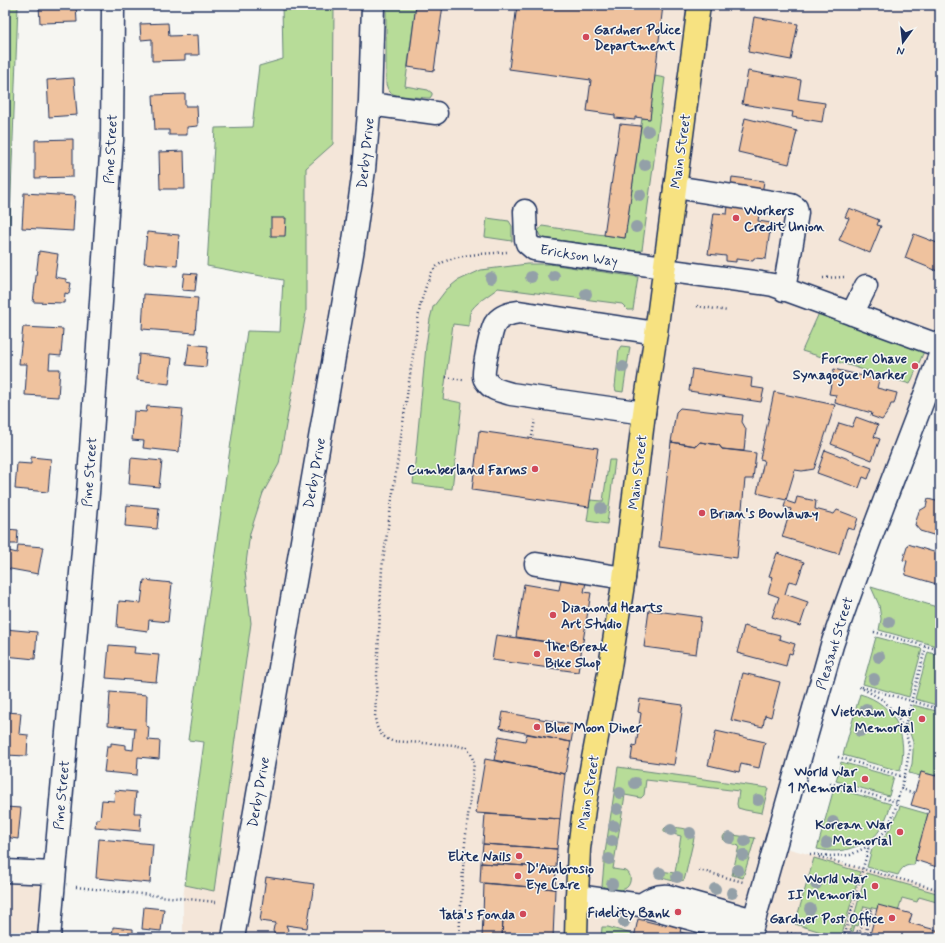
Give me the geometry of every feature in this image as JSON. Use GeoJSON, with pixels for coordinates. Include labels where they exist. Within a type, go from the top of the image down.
{"type":"FeatureCollection","features":[{"type":"Feature","properties":{"kind":"main road","name":"Main Street"},"geometry":{"type":"LineString","coordinates":[[576,938],[579,849],[584,809],[609,673],[624,578],[644,412],[700,5]]}},
{"type":"Feature","properties":{"kind":"street","name":"Pine Street"},"geometry":{"type":"LineString","coordinates":[[49,938],[88,494],[112,148],[113,5]]}},
{"type":"Feature","properties":{"kind":"street","name":"Derby Drive"},"geometry":{"type":"LineString","coordinates":[[233,938],[353,248],[364,170],[370,104],[373,5]]}},
{"type":"Feature","properties":{"kind":"street"},"geometry":{"type":"LineString","coordinates":[[370,104],[436,113]]}},
{"type":"Feature","properties":{"kind":"street"},"geometry":{"type":"LineString","coordinates":[[675,187],[791,205],[796,208],[797,213],[784,290]]}},
{"type":"Feature","properties":{"kind":"street","name":"Erickson Way"},"geometry":{"type":"LineString","coordinates":[[525,211],[526,239],[530,246],[534,248],[761,283],[940,346]]}},
{"type":"Feature","properties":{"kind":"street"},"geometry":{"type":"LineString","coordinates":[[852,314],[866,286]]}},
{"type":"Feature","properties":{"kind":"street"},"geometry":{"type":"LineString","coordinates":[[644,412],[511,394],[495,389],[487,382],[484,376],[484,369],[490,336],[495,324],[509,313],[519,312],[656,333]]}},
{"type":"Feature","properties":{"kind":"street","name":"Pleasant Street"},"geometry":{"type":"LineString","coordinates":[[751,931],[830,651],[841,617],[880,512],[939,364]]}},
{"type":"Feature","properties":{"kind":"street"},"geometry":{"type":"LineString","coordinates":[[536,564],[624,578]]}},
{"type":"Feature","properties":{"kind":"street"},"geometry":{"type":"LineString","coordinates":[[5,871],[54,873]]}},
{"type":"Feature","properties":{"kind":"street"},"geometry":{"type":"LineString","coordinates":[[577,896],[641,905],[751,931]]}},
{"type":"Feature","properties":{"kind":"street"},"geometry":{"type":"LineString","coordinates":[[641,905],[644,912],[655,919],[721,938]]}},
{"type":"Feature","properties":{"kind":"path"},"geometry":{"type":"LineString","coordinates":[[459,938],[464,852],[474,763],[467,748],[454,745],[392,740],[385,738],[377,728],[375,718],[382,568],[420,306],[426,285],[435,268],[454,257],[518,252],[526,250],[530,246]]}},
{"type":"Feature","properties":{"kind":"path"},"geometry":{"type":"LineString","coordinates":[[819,278],[844,277]]}},
{"type":"Feature","properties":{"kind":"path"},"geometry":{"type":"LineString","coordinates":[[697,306],[728,311]]}},
{"type":"Feature","properties":{"kind":"path"},"geometry":{"type":"LineString","coordinates":[[874,632],[940,650]]}},
{"type":"Feature","properties":{"kind":"path"},"geometry":{"type":"LineString","coordinates":[[904,729],[926,646]]}},
{"type":"Feature","properties":{"kind":"path"},"geometry":{"type":"LineString","coordinates":[[940,709],[858,686],[883,700],[897,716],[904,729],[909,749],[901,789],[894,813],[886,830],[873,844],[850,855],[830,856],[810,854],[940,890]]}},
{"type":"Feature","properties":{"kind":"path"},"geometry":{"type":"LineString","coordinates":[[838,757],[904,777]]}},
{"type":"Feature","properties":{"kind":"path"},"geometry":{"type":"LineString","coordinates":[[830,783],[897,802]]}},
{"type":"Feature","properties":{"kind":"path"},"geometry":{"type":"LineString","coordinates":[[901,789],[915,793]]}},
{"type":"Feature","properties":{"kind":"path"},"geometry":{"type":"LineString","coordinates":[[844,938],[864,869],[869,846]]}},
{"type":"Feature","properties":{"kind":"path"},"geometry":{"type":"LineString","coordinates":[[699,870],[746,882]]}},
{"type":"Feature","properties":{"kind":"path"},"geometry":{"type":"LineString","coordinates":[[76,887],[217,902]]}},
{"type":"Feature","properties":{"kind":"path"},"geometry":{"type":"LineString","coordinates":[[854,938],[856,931],[860,932],[866,909],[872,910],[864,938]]}},
{"type":"Feature","properties":{"kind":"path"},"geometry":{"type":"LineString","coordinates":[[787,932],[809,938]]}},
{"type":"Feature","properties":{"kind":"shaded area"},"geometry":{"type":"Polygon","coordinates":[[[282,5],[940,5],[940,355],[775,845],[940,890],[940,938],[183,938],[183,898],[204,742],[188,740],[247,331],[280,332],[283,280],[207,266],[215,128],[252,127],[259,66],[283,59],[282,5]]]}},
{"type":"Feature","properties":{"kind":"shaded area"},"geometry":{"type":"Polygon","coordinates":[[[5,871],[54,874],[49,938],[5,938],[5,871]]]}},
{"type":"Feature","properties":{"kind":"green space"},"geometry":{"type":"Polygon","coordinates":[[[5,5],[18,5],[5,352],[5,5]]]}},
{"type":"Feature","properties":{"kind":"green space"},"geometry":{"type":"Polygon","coordinates":[[[282,5],[334,5],[333,144],[306,168],[306,313],[279,464],[263,493],[250,533],[245,571],[251,623],[214,891],[185,885],[204,742],[188,740],[247,331],[280,332],[283,280],[207,266],[215,128],[252,127],[259,66],[283,59],[282,5]]]}},
{"type":"Feature","properties":{"kind":"green space"},"geometry":{"type":"Polygon","coordinates":[[[386,5],[416,5],[405,86],[428,90],[432,93],[430,98],[398,95],[391,93],[388,89],[386,84],[386,5]]]}},
{"type":"Feature","properties":{"kind":"green space"},"geometry":{"type":"Polygon","coordinates":[[[655,76],[665,78],[642,250],[635,251],[544,238],[540,236],[538,231],[542,226],[625,238],[642,118],[649,119],[655,76]]]}},
{"type":"Feature","properties":{"kind":"green space"},"geometry":{"type":"Polygon","coordinates":[[[487,218],[509,221],[512,226],[512,241],[485,237],[487,218]]]}},
{"type":"Feature","properties":{"kind":"green space"},"geometry":{"type":"Polygon","coordinates":[[[527,264],[549,264],[638,277],[633,310],[628,310],[622,304],[498,288],[482,299],[470,313],[469,326],[453,324],[443,399],[462,403],[452,489],[413,484],[426,346],[433,307],[446,290],[457,281],[481,270],[527,264]]]}},
{"type":"Feature","properties":{"kind":"green space"},"geometry":{"type":"Polygon","coordinates":[[[819,313],[925,349],[910,384],[802,351],[819,313]]]}},
{"type":"Feature","properties":{"kind":"green space"},"geometry":{"type":"Polygon","coordinates":[[[621,346],[630,347],[623,392],[616,391],[615,387],[619,349],[621,346]]]}},
{"type":"Feature","properties":{"kind":"green space"},"geometry":{"type":"Polygon","coordinates":[[[609,460],[615,460],[607,524],[587,521],[590,500],[603,501],[609,460]]]}},
{"type":"Feature","properties":{"kind":"green space"},"geometry":{"type":"Polygon","coordinates":[[[871,587],[940,608],[940,647],[879,630],[881,619],[879,605],[871,587]]]}},
{"type":"Feature","properties":{"kind":"green space"},"geometry":{"type":"Polygon","coordinates":[[[876,637],[922,649],[909,697],[863,684],[876,637]]]}},
{"type":"Feature","properties":{"kind":"green space"},"geometry":{"type":"Polygon","coordinates":[[[928,652],[940,656],[940,706],[915,699],[928,652]]]}},
{"type":"Feature","properties":{"kind":"green space"},"geometry":{"type":"Polygon","coordinates":[[[860,694],[883,705],[897,724],[901,734],[903,746],[900,771],[843,755],[860,694]]]}},
{"type":"Feature","properties":{"kind":"green space"},"geometry":{"type":"Polygon","coordinates":[[[913,705],[940,712],[940,761],[936,776],[921,772],[920,776],[909,773],[912,764],[913,742],[907,725],[913,705]]]}},
{"type":"Feature","properties":{"kind":"green space"},"geometry":{"type":"Polygon","coordinates":[[[841,762],[894,777],[889,796],[836,781],[841,762]]]}},
{"type":"Feature","properties":{"kind":"green space"},"geometry":{"type":"Polygon","coordinates":[[[618,767],[768,788],[762,813],[738,808],[737,804],[739,791],[646,780],[644,795],[641,798],[625,795],[613,869],[626,871],[630,875],[630,883],[622,890],[616,890],[602,886],[605,853],[618,767]]]}},
{"type":"Feature","properties":{"kind":"green space"},"geometry":{"type":"Polygon","coordinates":[[[834,788],[891,804],[880,829],[869,841],[862,845],[842,850],[827,851],[817,849],[834,788]]]}},
{"type":"Feature","properties":{"kind":"green space"},"geometry":{"type":"Polygon","coordinates":[[[900,806],[928,814],[914,865],[904,867],[898,875],[867,867],[872,849],[882,840],[889,830],[900,806]]]}},
{"type":"Feature","properties":{"kind":"green space"},"geometry":{"type":"Polygon","coordinates":[[[666,827],[683,828],[693,834],[694,838],[684,880],[681,881],[658,877],[657,874],[657,872],[660,871],[675,873],[681,836],[664,832],[666,827]]]}},
{"type":"Feature","properties":{"kind":"green space"},"geometry":{"type":"Polygon","coordinates":[[[725,834],[755,838],[743,878],[732,875],[739,846],[724,841],[723,837],[725,834]]]}},
{"type":"Feature","properties":{"kind":"green space"},"geometry":{"type":"Polygon","coordinates":[[[814,858],[860,872],[841,938],[795,924],[814,858]]]}},
{"type":"Feature","properties":{"kind":"green space"},"geometry":{"type":"Polygon","coordinates":[[[866,873],[940,894],[940,903],[919,897],[917,902],[902,898],[898,911],[864,906],[858,926],[855,925],[853,932],[850,931],[866,873]]]}},
{"type":"Feature","properties":{"kind":"green space"},"geometry":{"type":"Polygon","coordinates":[[[602,927],[608,927],[635,935],[634,938],[601,938],[602,927]]]}},
{"type":"Feature","properties":{"kind":"building"},"geometry":{"type":"Polygon","coordinates":[[[39,5],[76,5],[77,22],[40,23],[39,5]]]}},
{"type":"Feature","properties":{"kind":"building"},"geometry":{"type":"Polygon","coordinates":[[[416,5],[443,5],[434,71],[408,67],[416,5]]]}},
{"type":"Feature","properties":{"kind":"building","name":"Gardner Police Department"},"geometry":{"type":"Polygon","coordinates":[[[517,5],[663,5],[650,119],[635,117],[635,120],[615,118],[615,115],[587,111],[591,80],[509,69],[517,5]]]}},
{"type":"Feature","properties":{"kind":"building"},"geometry":{"type":"Polygon","coordinates":[[[754,17],[798,24],[791,60],[748,52],[754,17]]]}},
{"type":"Feature","properties":{"kind":"building"},"geometry":{"type":"Polygon","coordinates":[[[168,23],[169,36],[198,35],[199,55],[185,55],[185,60],[152,61],[152,39],[141,40],[140,24],[168,23]]]}},
{"type":"Feature","properties":{"kind":"building"},"geometry":{"type":"Polygon","coordinates":[[[748,71],[801,80],[798,99],[825,103],[822,122],[792,117],[793,112],[742,104],[748,71]]]}},
{"type":"Feature","properties":{"kind":"building"},"geometry":{"type":"Polygon","coordinates":[[[74,78],[77,115],[49,117],[47,80],[74,78]]]}},
{"type":"Feature","properties":{"kind":"building"},"geometry":{"type":"Polygon","coordinates":[[[185,94],[185,106],[197,106],[198,126],[187,127],[187,135],[169,135],[169,130],[155,130],[153,95],[185,94]]]}},
{"type":"Feature","properties":{"kind":"building"},"geometry":{"type":"Polygon","coordinates":[[[745,118],[797,131],[789,164],[738,152],[745,118]]]}},
{"type":"Feature","properties":{"kind":"building"},"geometry":{"type":"Polygon","coordinates":[[[620,124],[641,126],[625,238],[604,235],[620,124]]]}},
{"type":"Feature","properties":{"kind":"building"},"geometry":{"type":"Polygon","coordinates":[[[73,139],[73,177],[35,178],[35,140],[73,139]]]}},
{"type":"Feature","properties":{"kind":"building"},"geometry":{"type":"Polygon","coordinates":[[[184,151],[185,189],[160,189],[159,152],[184,151]]]}},
{"type":"Feature","properties":{"kind":"building","name":"Workers Credit Union"},"geometry":{"type":"Polygon","coordinates":[[[732,177],[764,181],[758,221],[771,223],[766,259],[754,258],[753,261],[736,259],[736,262],[726,261],[726,256],[708,254],[714,213],[727,214],[732,177]]]}},
{"type":"Feature","properties":{"kind":"building"},"geometry":{"type":"Polygon","coordinates":[[[24,193],[75,196],[73,231],[22,228],[24,193]]]}},
{"type":"Feature","properties":{"kind":"building"},"geometry":{"type":"Polygon","coordinates":[[[849,208],[879,220],[877,225],[881,226],[870,253],[839,240],[849,218],[845,217],[849,208]]]}},
{"type":"Feature","properties":{"kind":"building"},"geometry":{"type":"Polygon","coordinates":[[[271,218],[286,218],[285,236],[271,236],[271,218]]]}},
{"type":"Feature","properties":{"kind":"building"},"geometry":{"type":"Polygon","coordinates":[[[147,232],[179,235],[177,266],[144,263],[147,232]]]}},
{"type":"Feature","properties":{"kind":"building"},"geometry":{"type":"Polygon","coordinates":[[[914,234],[940,244],[940,272],[905,258],[914,234]]]}},
{"type":"Feature","properties":{"kind":"building"},"geometry":{"type":"Polygon","coordinates":[[[39,251],[58,254],[55,277],[66,279],[66,282],[71,283],[69,294],[65,293],[64,303],[33,302],[39,251]]]}},
{"type":"Feature","properties":{"kind":"building"},"geometry":{"type":"Polygon","coordinates":[[[184,273],[197,274],[195,291],[182,290],[184,273]]]}},
{"type":"Feature","properties":{"kind":"building"},"geometry":{"type":"Polygon","coordinates":[[[144,294],[198,298],[195,333],[142,329],[144,294]]]}},
{"type":"Feature","properties":{"kind":"building"},"geometry":{"type":"Polygon","coordinates":[[[23,327],[63,329],[61,356],[50,355],[49,369],[60,369],[58,397],[25,395],[27,364],[19,364],[23,327]]]}},
{"type":"Feature","properties":{"kind":"building"},"geometry":{"type":"Polygon","coordinates":[[[189,344],[208,346],[206,367],[186,365],[189,344]]]}},
{"type":"Feature","properties":{"kind":"building"},"geometry":{"type":"Polygon","coordinates":[[[139,354],[172,358],[169,384],[137,380],[139,354]]]}},
{"type":"Feature","properties":{"kind":"building"},"geometry":{"type":"Polygon","coordinates":[[[692,369],[752,378],[751,387],[764,389],[761,402],[689,391],[692,369]]]}},
{"type":"Feature","properties":{"kind":"building"},"geometry":{"type":"Polygon","coordinates":[[[834,369],[879,380],[877,388],[897,393],[894,404],[891,404],[888,412],[882,420],[871,416],[872,413],[835,403],[836,395],[829,394],[834,369]]]}},
{"type":"Feature","properties":{"kind":"building"},"geometry":{"type":"Polygon","coordinates":[[[774,392],[835,405],[814,469],[802,471],[795,470],[786,500],[757,493],[764,460],[760,459],[774,392]]]}},
{"type":"Feature","properties":{"kind":"building"},"geometry":{"type":"Polygon","coordinates":[[[147,406],[183,409],[179,452],[143,448],[144,441],[132,440],[134,411],[146,412],[147,406]]]}},
{"type":"Feature","properties":{"kind":"building"},"geometry":{"type":"Polygon","coordinates":[[[680,408],[743,415],[742,422],[746,429],[744,451],[722,449],[719,445],[700,442],[696,446],[671,442],[676,412],[680,408]]]}},
{"type":"Feature","properties":{"kind":"building"},"geometry":{"type":"Polygon","coordinates":[[[856,417],[878,425],[874,437],[880,439],[872,460],[831,444],[839,423],[852,427],[856,417]]]}},
{"type":"Feature","properties":{"kind":"building","name":"Cumberland Farms"},"geometry":{"type":"Polygon","coordinates":[[[479,431],[598,448],[589,507],[472,490],[479,431]]]}},
{"type":"Feature","properties":{"kind":"building","name":"Brian's Bowlaway"},"geometry":{"type":"Polygon","coordinates":[[[671,442],[696,446],[700,442],[719,445],[722,449],[756,453],[753,479],[745,479],[737,558],[659,547],[671,442]]]}},
{"type":"Feature","properties":{"kind":"building"},"geometry":{"type":"Polygon","coordinates":[[[825,450],[872,468],[868,479],[863,477],[859,488],[817,473],[825,450]]]}},
{"type":"Feature","properties":{"kind":"building"},"geometry":{"type":"Polygon","coordinates":[[[31,457],[51,459],[48,492],[15,489],[17,463],[31,464],[31,457]]]}},
{"type":"Feature","properties":{"kind":"building"},"geometry":{"type":"Polygon","coordinates":[[[131,458],[162,461],[159,487],[129,484],[131,458]]]}},
{"type":"Feature","properties":{"kind":"building"},"geometry":{"type":"Polygon","coordinates":[[[797,497],[816,501],[815,509],[834,514],[837,510],[858,518],[854,530],[847,528],[839,554],[782,537],[791,509],[784,507],[786,501],[795,504],[797,497]]]}},
{"type":"Feature","properties":{"kind":"building"},"geometry":{"type":"Polygon","coordinates":[[[928,499],[940,502],[940,537],[920,531],[915,525],[919,511],[926,507],[928,499]]]}},
{"type":"Feature","properties":{"kind":"building"},"geometry":{"type":"Polygon","coordinates":[[[127,505],[159,508],[157,529],[125,526],[127,505]]]}},
{"type":"Feature","properties":{"kind":"building"},"geometry":{"type":"Polygon","coordinates":[[[5,529],[18,530],[17,544],[5,544],[5,529]]]}},
{"type":"Feature","properties":{"kind":"building"},"geometry":{"type":"Polygon","coordinates":[[[908,544],[940,554],[940,585],[906,575],[905,569],[907,561],[903,560],[908,544]]]}},
{"type":"Feature","properties":{"kind":"building"},"geometry":{"type":"Polygon","coordinates":[[[18,545],[43,547],[38,574],[5,568],[5,550],[17,553],[18,545]]]}},
{"type":"Feature","properties":{"kind":"building"},"geometry":{"type":"Polygon","coordinates":[[[777,553],[804,562],[797,583],[789,581],[785,594],[808,602],[800,626],[772,617],[779,597],[768,593],[773,577],[769,576],[777,553]]]}},
{"type":"Feature","properties":{"kind":"building","name":"Diamond Hearts Art Studio"},"geometry":{"type":"Polygon","coordinates":[[[562,574],[587,577],[584,592],[591,593],[582,647],[516,637],[524,584],[559,590],[562,574]]]}},
{"type":"Feature","properties":{"kind":"building"},"geometry":{"type":"Polygon","coordinates":[[[144,580],[172,583],[168,622],[149,620],[148,631],[117,627],[119,601],[141,603],[144,580]]]}},
{"type":"Feature","properties":{"kind":"building"},"geometry":{"type":"Polygon","coordinates":[[[649,610],[701,617],[696,654],[644,647],[649,610]]]}},
{"type":"Feature","properties":{"kind":"building"},"geometry":{"type":"Polygon","coordinates":[[[744,626],[780,635],[779,639],[795,644],[792,654],[789,653],[786,666],[737,653],[744,626]]]}},
{"type":"Feature","properties":{"kind":"building"},"geometry":{"type":"Polygon","coordinates":[[[5,629],[37,632],[35,659],[5,656],[5,629]]]}},
{"type":"Feature","properties":{"kind":"building","name":"The Break Bike Shop"},"geometry":{"type":"Polygon","coordinates":[[[496,635],[582,647],[578,672],[492,660],[496,635]]]}},
{"type":"Feature","properties":{"kind":"building"},"geometry":{"type":"Polygon","coordinates":[[[109,645],[135,647],[134,653],[159,655],[156,682],[106,678],[109,645]]]}},
{"type":"Feature","properties":{"kind":"building"},"geometry":{"type":"Polygon","coordinates":[[[743,673],[780,682],[771,717],[765,715],[763,727],[731,720],[743,673]]]}},
{"type":"Feature","properties":{"kind":"building"},"geometry":{"type":"Polygon","coordinates":[[[110,692],[147,695],[146,726],[149,727],[148,740],[160,741],[159,759],[138,757],[137,775],[104,772],[107,746],[111,746],[111,743],[126,745],[126,749],[133,750],[135,728],[108,725],[110,692]]]}},
{"type":"Feature","properties":{"kind":"building"},"geometry":{"type":"Polygon","coordinates":[[[640,699],[683,705],[674,765],[631,759],[633,745],[636,746],[641,713],[638,712],[640,699]]]}},
{"type":"Feature","properties":{"kind":"building"},"geometry":{"type":"Polygon","coordinates":[[[5,712],[21,713],[19,734],[28,735],[27,756],[5,755],[5,712]]]}},
{"type":"Feature","properties":{"kind":"building","name":"Blue Moon Diner"},"geometry":{"type":"Polygon","coordinates":[[[503,712],[574,725],[571,742],[500,728],[503,712]]]}},
{"type":"Feature","properties":{"kind":"building"},"geometry":{"type":"Polygon","coordinates":[[[716,731],[765,742],[759,768],[741,764],[739,772],[708,765],[716,731]]]}},
{"type":"Feature","properties":{"kind":"building"},"geometry":{"type":"Polygon","coordinates":[[[527,734],[571,742],[565,774],[494,760],[499,736],[525,741],[527,734]]]}},
{"type":"Feature","properties":{"kind":"building"},"geometry":{"type":"Polygon","coordinates":[[[485,759],[565,774],[560,819],[476,813],[485,759]]]}},
{"type":"Feature","properties":{"kind":"building"},"geometry":{"type":"Polygon","coordinates":[[[940,761],[940,868],[915,860],[929,810],[911,805],[921,772],[936,776],[940,761]]]}},
{"type":"Feature","properties":{"kind":"building"},"geometry":{"type":"Polygon","coordinates":[[[115,790],[136,792],[134,813],[141,813],[140,831],[95,827],[96,819],[100,819],[102,800],[114,801],[115,790]]]}},
{"type":"Feature","properties":{"kind":"building"},"geometry":{"type":"Polygon","coordinates":[[[5,807],[21,808],[18,839],[5,837],[5,807]]]}},
{"type":"Feature","properties":{"kind":"building"},"geometry":{"type":"Polygon","coordinates":[[[485,814],[560,819],[557,849],[483,844],[485,814]]]}},
{"type":"Feature","properties":{"kind":"building"},"geometry":{"type":"Polygon","coordinates":[[[99,839],[153,844],[150,883],[96,878],[99,839]]]}},
{"type":"Feature","properties":{"kind":"building","name":"Elite Nails"},"geometry":{"type":"Polygon","coordinates":[[[483,844],[557,849],[556,868],[481,863],[483,844]]]}},
{"type":"Feature","properties":{"kind":"building","name":"D'Ambrosio Eye Care"},"geometry":{"type":"Polygon","coordinates":[[[481,863],[556,868],[555,889],[480,883],[481,863]]]}},
{"type":"Feature","properties":{"kind":"building"},"geometry":{"type":"Polygon","coordinates":[[[266,877],[314,884],[307,928],[286,925],[288,930],[286,934],[280,937],[275,935],[273,931],[276,923],[260,921],[266,877]]]}},
{"type":"Feature","properties":{"kind":"building"},"geometry":{"type":"Polygon","coordinates":[[[484,883],[555,889],[553,938],[502,938],[503,918],[483,917],[484,883]]]}},
{"type":"Feature","properties":{"kind":"building","name":"Fidelity Bank"},"geometry":{"type":"Polygon","coordinates":[[[673,899],[688,904],[680,932],[705,938],[634,938],[638,919],[666,926],[673,899]]]}},
{"type":"Feature","properties":{"kind":"building","name":"Gardner Post Office"},"geometry":{"type":"Polygon","coordinates":[[[878,905],[912,914],[909,923],[940,931],[940,938],[869,938],[878,905]]]}},
{"type":"Feature","properties":{"kind":"building"},"geometry":{"type":"Polygon","coordinates":[[[144,907],[164,909],[161,931],[142,929],[144,907]]]}},
{"type":"Feature","properties":{"kind":"building"},"geometry":{"type":"Polygon","coordinates":[[[483,917],[503,918],[502,938],[482,938],[483,917]]]}},
{"type":"Feature","properties":{"kind":"building"},"geometry":{"type":"Polygon","coordinates":[[[113,927],[133,929],[133,938],[112,938],[113,927]]]}},
{"type":"Feature","properties":{"kind":"place","name":"Gardner Police Department"},"geometry":{"type":"Point","coordinates":[586,37]}},
{"type":"Feature","properties":{"kind":"place","name":"Workers Credit Union"},"geometry":{"type":"Point","coordinates":[736,218]}},
{"type":"Feature","properties":{"kind":"place","name":"Former Ohave Synagogue Marker"},"geometry":{"type":"Point","coordinates":[915,366]}},
{"type":"Feature","properties":{"kind":"place","name":"Cumberland Farms"},"geometry":{"type":"Point","coordinates":[535,469]}},
{"type":"Feature","properties":{"kind":"place","name":"Brian's Bowlaway"},"geometry":{"type":"Point","coordinates":[702,513]}},
{"type":"Feature","properties":{"kind":"place","name":"Diamond Hearts Art Studio"},"geometry":{"type":"Point","coordinates":[553,615]}},
{"type":"Feature","properties":{"kind":"place","name":"The Break Bike Shop"},"geometry":{"type":"Point","coordinates":[537,654]}},
{"type":"Feature","properties":{"kind":"place","name":"Vietnam War Memorial"},"geometry":{"type":"Point","coordinates":[922,719]}},
{"type":"Feature","properties":{"kind":"place","name":"Blue Moon Diner"},"geometry":{"type":"Point","coordinates":[537,727]}},
{"type":"Feature","properties":{"kind":"place","name":"World War 1 Memorial"},"geometry":{"type":"Point","coordinates":[865,779]}},
{"type":"Feature","properties":{"kind":"place","name":"Korean War Memorial"},"geometry":{"type":"Point","coordinates":[900,832]}},
{"type":"Feature","properties":{"kind":"place","name":"Elite Nails"},"geometry":{"type":"Point","coordinates":[519,856]}},
{"type":"Feature","properties":{"kind":"place","name":"D'Ambrosio Eye Care"},"geometry":{"type":"Point","coordinates":[518,876]}},
{"type":"Feature","properties":{"kind":"place","name":"World War II Memorial"},"geometry":{"type":"Point","coordinates":[875,886]}},
{"type":"Feature","properties":{"kind":"place","name":"Fidelity Bank"},"geometry":{"type":"Point","coordinates":[678,912]}},
{"type":"Feature","properties":{"kind":"place","name":"Tata's Fonda"},"geometry":{"type":"Point","coordinates":[523,914]}},
{"type":"Feature","properties":{"kind":"place","name":"Gardner Post Office"},"geometry":{"type":"Point","coordinates":[892,918]}}]}
